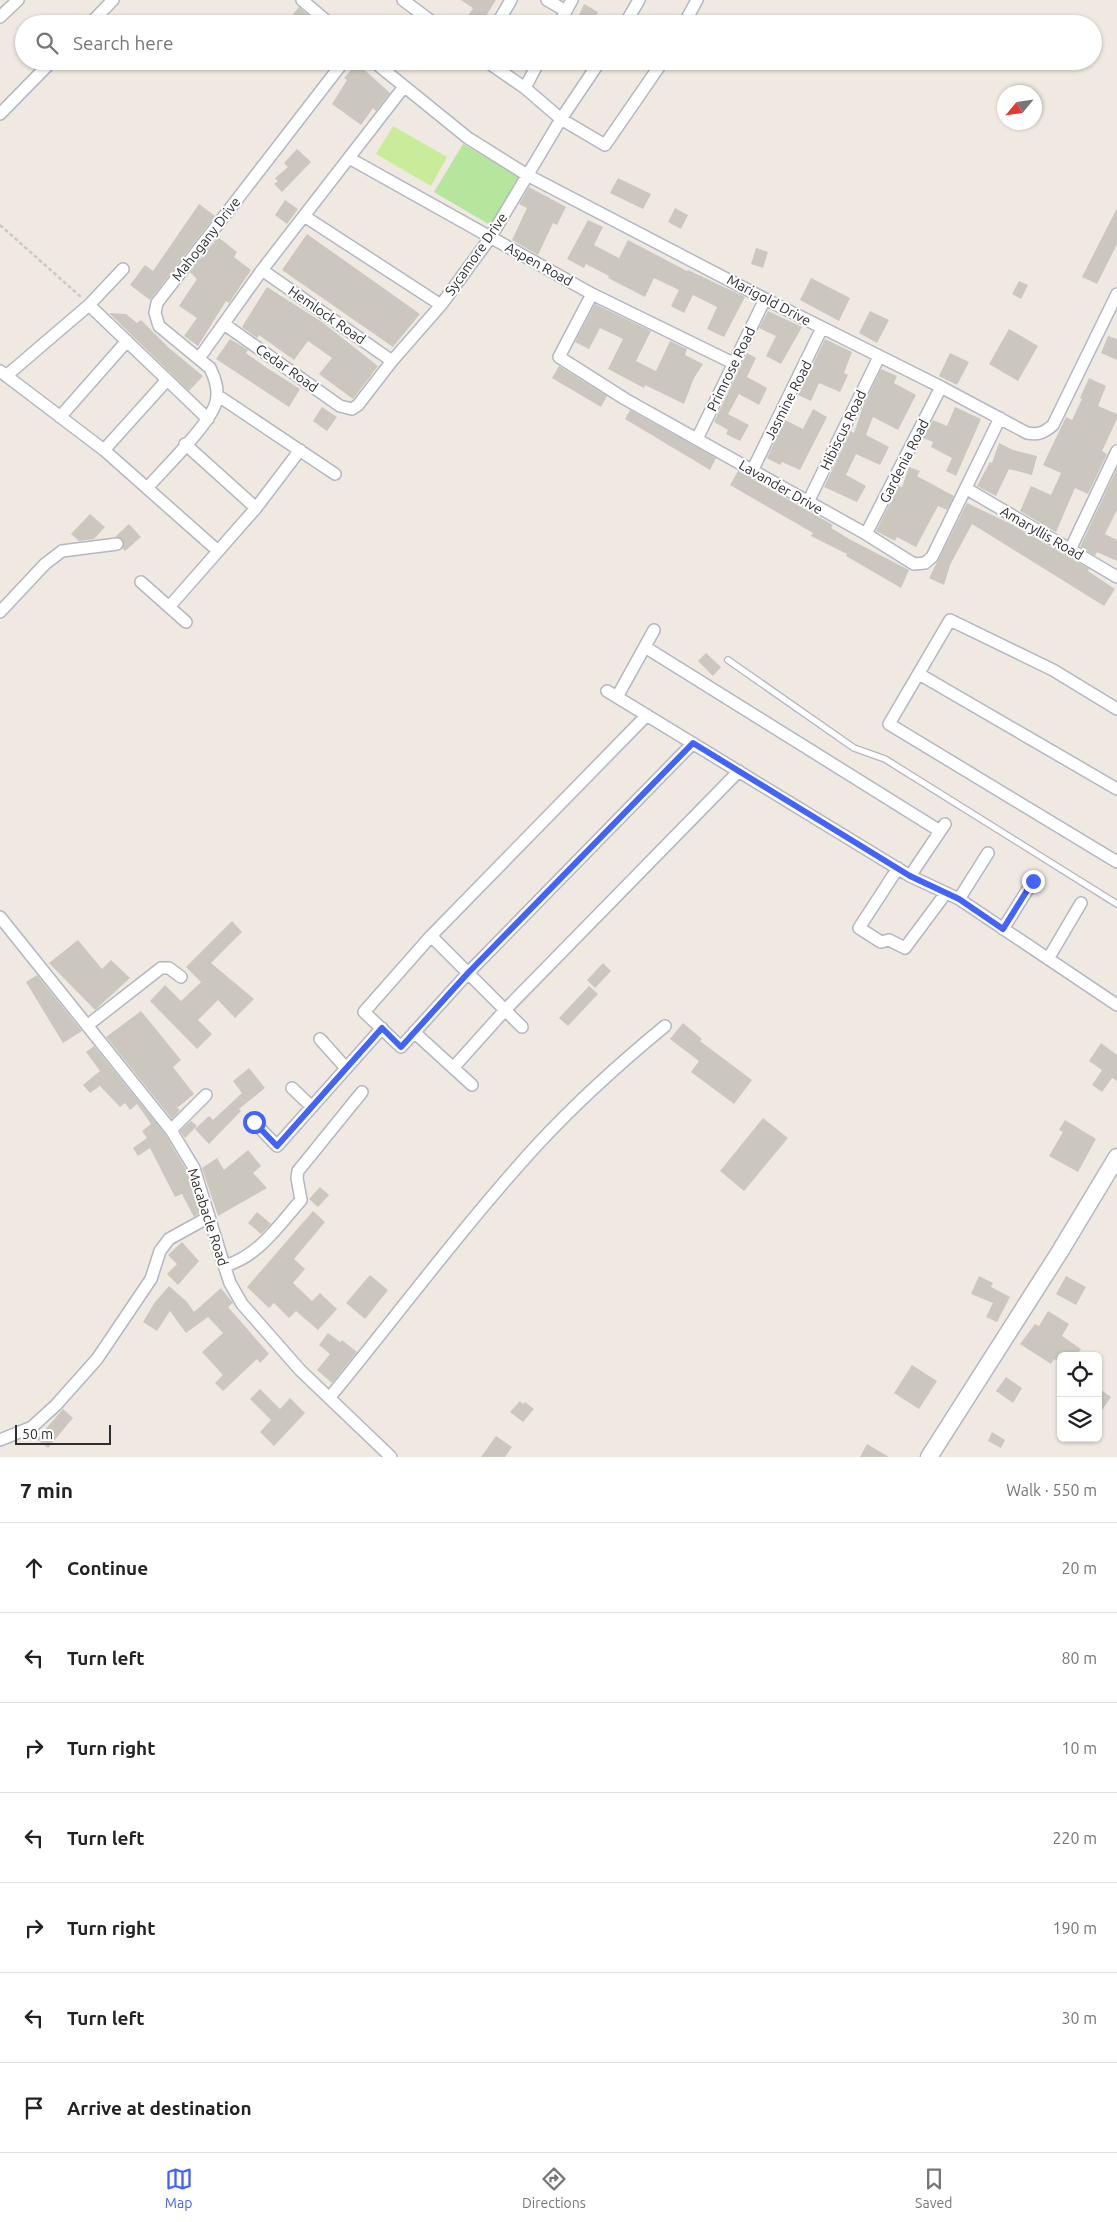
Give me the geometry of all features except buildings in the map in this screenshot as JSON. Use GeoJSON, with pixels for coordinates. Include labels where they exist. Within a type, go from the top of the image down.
{"type":"FeatureCollection","features":[{"type":"Feature","properties":{"kind":"street"},"geometry":{"type":"LineString","coordinates":[[0,17],[18,0]]}},
{"type":"Feature","properties":{"kind":"street"},"geometry":{"type":"LineString","coordinates":[[99,15],[114,0]]}},
{"type":"Feature","properties":{"kind":"street"},"geometry":{"type":"LineString","coordinates":[[302,0],[320,15]]}},
{"type":"Feature","properties":{"kind":"street"},"geometry":{"type":"LineString","coordinates":[[403,0],[423,15]]}},
{"type":"Feature","properties":{"kind":"street"},"geometry":{"type":"LineString","coordinates":[[503,15],[511,0]]}},
{"type":"Feature","properties":{"kind":"street"},"geometry":{"type":"LineString","coordinates":[[547,0],[566,11]]}},
{"type":"Feature","properties":{"kind":"street"},"geometry":{"type":"LineString","coordinates":[[564,15],[572,0]]}},
{"type":"Feature","properties":{"kind":"street"},"geometry":{"type":"LineString","coordinates":[[630,15],[639,0]]}},
{"type":"Feature","properties":{"kind":"street"},"geometry":{"type":"LineString","coordinates":[[689,15],[697,0]]}},
{"type":"Feature","properties":{"kind":"street"},"geometry":{"type":"LineString","coordinates":[[0,114],[43,70]]}},
{"type":"Feature","properties":{"kind":"street","name":"Mahogany Drive"},"geometry":{"type":"LineString","coordinates":[[217,395],[214,377],[210,368],[159,326],[155,313],[157,303],[337,70]]}},
{"type":"Feature","properties":{"kind":"street","name":"Marigold Drive"},"geometry":{"type":"LineString","coordinates":[[383,70],[403,88],[468,138],[527,176],[879,358],[942,387],[1027,433],[1037,435],[1045,432],[1053,425],[1117,294]]}},
{"type":"Feature","properties":{"kind":"street"},"geometry":{"type":"LineString","coordinates":[[499,70],[524,88],[561,119],[605,145],[657,70]]}},
{"type":"Feature","properties":{"kind":"street"},"geometry":{"type":"LineString","coordinates":[[524,88],[534,70]]}},
{"type":"Feature","properties":{"kind":"street","name":"Sycamore Drive"},"geometry":{"type":"LineString","coordinates":[[352,409],[358,405],[392,361],[441,305],[490,238],[561,119],[594,70]]}},
{"type":"Feature","properties":{"kind":"street"},"geometry":{"type":"LineString","coordinates":[[202,354],[262,270],[403,88]]}},
{"type":"Feature","properties":{"kind":"street","name":"Aspen Road"},"geometry":{"type":"LineString","coordinates":[[349,158],[592,294],[733,363]]}},
{"type":"Feature","properties":{"kind":"street"},"geometry":{"type":"LineString","coordinates":[[304,216],[441,305]]}},
{"type":"Feature","properties":{"kind":"street"},"geometry":{"type":"LineString","coordinates":[[123,269],[88,304],[3,373],[104,450],[218,551]]}},
{"type":"Feature","properties":{"kind":"street","name":"Hemlock Road"},"geometry":{"type":"LineString","coordinates":[[262,270],[392,361]]}},
{"type":"Feature","properties":{"kind":"street","name":"Lavander Drive"},"geometry":{"type":"LineString","coordinates":[[592,294],[559,357],[625,399],[866,534],[914,564],[925,564],[932,558],[1000,418]]}},
{"type":"Feature","properties":{"kind":"street","name":"Primrose Road"},"geometry":{"type":"LineString","coordinates":[[698,439],[765,299]]}},
{"type":"Feature","properties":{"kind":"street"},"geometry":{"type":"LineString","coordinates":[[88,304],[208,419]]}},
{"type":"Feature","properties":{"kind":"street","name":"Cedar Road"},"geometry":{"type":"LineString","coordinates":[[224,324],[340,406],[352,409]]}},
{"type":"Feature","properties":{"kind":"street","name":"Jasmine Road"},"geometry":{"type":"LineString","coordinates":[[752,471],[822,328]]}},
{"type":"Feature","properties":{"kind":"street"},"geometry":{"type":"LineString","coordinates":[[60,417],[127,341]]}},
{"type":"Feature","properties":{"kind":"street","name":"Hibiscus Road"},"geometry":{"type":"LineString","coordinates":[[808,502],[879,358]]}},
{"type":"Feature","properties":{"kind":"street"},"geometry":{"type":"LineString","coordinates":[[104,450],[167,380]]}},
{"type":"Feature","properties":{"kind":"street","name":"Gardenia Road"},"geometry":{"type":"LineString","coordinates":[[866,534],[942,387]]}},
{"type":"Feature","properties":{"kind":"street"},"geometry":{"type":"LineString","coordinates":[[147,488],[208,419],[214,408],[217,395],[335,474]]}},
{"type":"Feature","properties":{"kind":"street"},"geometry":{"type":"LineString","coordinates":[[185,444],[256,508]]}},
{"type":"Feature","properties":{"kind":"street"},"geometry":{"type":"LineString","coordinates":[[169,607],[256,508],[300,450]]}},
{"type":"Feature","properties":{"kind":"street"},"geometry":{"type":"LineString","coordinates":[[1070,550],[1117,451]]}},
{"type":"Feature","properties":{"kind":"street","name":"Amaryllis Road"},"geometry":{"type":"LineString","coordinates":[[967,489],[1117,578]]}},
{"type":"Feature","properties":{"kind":"street"},"geometry":{"type":"LineString","coordinates":[[0,612],[45,564],[62,551],[117,544]]}},
{"type":"Feature","properties":{"kind":"street"},"geometry":{"type":"LineString","coordinates":[[141,582],[186,622]]}},
{"type":"Feature","properties":{"kind":"street"},"geometry":{"type":"LineString","coordinates":[[1117,709],[1053,670],[950,620],[889,724],[1117,862]]}},
{"type":"Feature","properties":{"kind":"street"},"geometry":{"type":"LineString","coordinates":[[654,630],[645,647],[612,694],[910,876],[959,899],[1117,1005]]}},
{"type":"Feature","properties":{"kind":"street"},"geometry":{"type":"LineString","coordinates":[[645,647],[942,827],[910,876]]}},
{"type":"Feature","properties":{"kind":"street"},"geometry":{"type":"LineString","coordinates":[[919,674],[1117,789]]}},
{"type":"Feature","properties":{"kind":"street"},"geometry":{"type":"LineString","coordinates":[[647,715],[431,936],[364,1012],[401,1047],[468,973],[693,743]]}},
{"type":"Feature","properties":{"kind":"street"},"geometry":{"type":"LineString","coordinates":[[453,1068],[505,1010],[738,771]]}},
{"type":"Feature","properties":{"kind":"street"},"geometry":{"type":"LineString","coordinates":[[959,899],[988,853]]}},
{"type":"Feature","properties":{"kind":"street"},"geometry":{"type":"LineString","coordinates":[[898,868],[859,928],[869,937],[881,942],[889,940],[905,948],[946,893]]}},
{"type":"Feature","properties":{"kind":"street"},"geometry":{"type":"LineString","coordinates":[[1003,929],[1033,881]]}},
{"type":"Feature","properties":{"kind":"street"},"geometry":{"type":"LineString","coordinates":[[1048,959],[1081,903]]}},
{"type":"Feature","properties":{"kind":"street","name":"Macabacle Road"},"geometry":{"type":"LineString","coordinates":[[0,917],[171,1130],[194,1168],[207,1218],[224,1266],[238,1297],[256,1322],[300,1370],[330,1396],[391,1457]]}},
{"type":"Feature","properties":{"kind":"street"},"geometry":{"type":"LineString","coordinates":[[431,936],[522,1028]]}},
{"type":"Feature","properties":{"kind":"street"},"geometry":{"type":"LineString","coordinates":[[88,1025],[161,968],[169,968],[181,977]]}},
{"type":"Feature","properties":{"kind":"street"},"geometry":{"type":"LineString","coordinates":[[330,1396],[464,1229],[539,1143],[586,1096],[665,1026]]}},
{"type":"Feature","properties":{"kind":"street"},"geometry":{"type":"LineString","coordinates":[[254,1122],[277,1146],[382,1028]]}},
{"type":"Feature","properties":{"kind":"street"},"geometry":{"type":"LineString","coordinates":[[414,1032],[472,1086]]}},
{"type":"Feature","properties":{"kind":"street"},"geometry":{"type":"LineString","coordinates":[[320,1039],[346,1068]]}},
{"type":"Feature","properties":{"kind":"street"},"geometry":{"type":"LineString","coordinates":[[292,1088],[312,1107]]}},
{"type":"Feature","properties":{"kind":"street"},"geometry":{"type":"LineString","coordinates":[[224,1266],[239,1262],[253,1254],[301,1200],[297,1178],[298,1171],[362,1092]]}},
{"type":"Feature","properties":{"kind":"street"},"geometry":{"type":"LineString","coordinates":[[171,1130],[206,1095]]}},
{"type":"Feature","properties":{"kind":"street"},"geometry":{"type":"LineString","coordinates":[[929,1457],[1059,1253],[1117,1157]]}},
{"type":"Feature","properties":{"kind":"street"},"geometry":{"type":"LineString","coordinates":[[0,1440],[32,1427],[56,1404],[97,1359],[108,1343],[151,1279],[160,1251],[169,1239],[207,1218]]}},
{"type":"Feature","properties":{"kind":"lane"},"geometry":{"type":"LineString","coordinates":[[728,660],[854,748],[885,759],[1117,904]]}},
{"type":"Feature","properties":{"kind":"path"},"geometry":{"type":"LineString","coordinates":[[0,225],[88,304]]}},
{"type":"Feature","properties":{"kind":"green space"},"geometry":{"type":"Polygon","coordinates":[[[393,126],[447,157],[431,186],[376,154],[393,126]]]}},
{"type":"Feature","properties":{"kind":"green space"},"geometry":{"type":"Polygon","coordinates":[[[463,144],[520,177],[492,226],[434,192],[463,144]]]}},
{"type":"Feature","properties":{"kind":"route"},"geometry":{"type":"LineString","coordinates":[[254,1122],[277,1146],[382,1028],[401,1047],[468,973],[693,743],[910,876],[959,899],[1003,929],[1033,881]]}}]}
